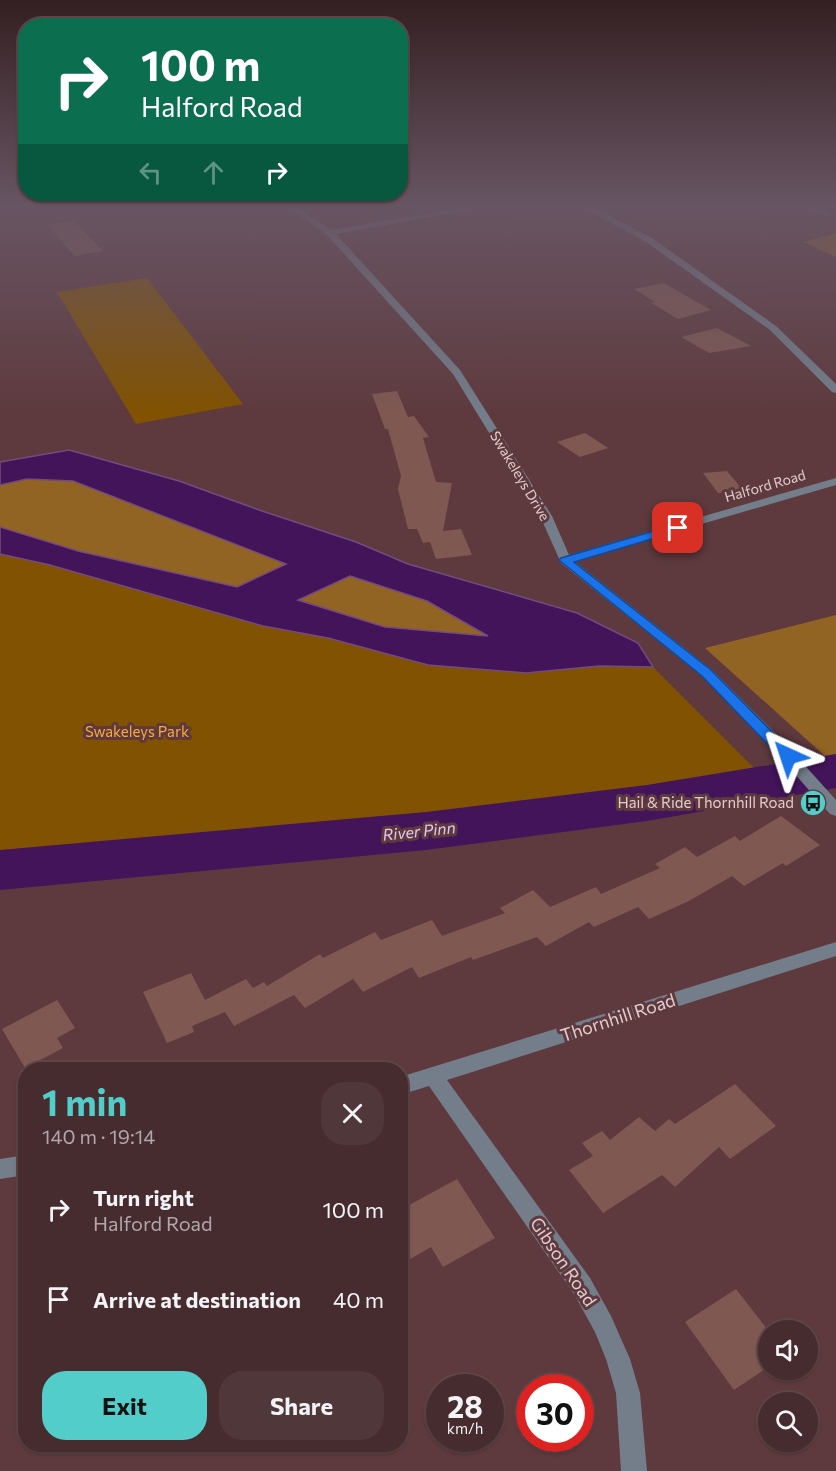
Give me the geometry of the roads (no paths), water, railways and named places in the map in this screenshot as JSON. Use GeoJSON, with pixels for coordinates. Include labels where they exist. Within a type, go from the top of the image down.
{"type":"FeatureCollection","features":[{"type":"Feature","properties":{"kind":"street","name":"Swakeleys Drive"},"geometry":{"type":"LineString","coordinates":[[368,275],[457,372],[546,516],[565,560],[707,673],[788,756],[836,810]]}},
{"type":"Feature","properties":{"kind":"street"},"geometry":{"type":"LineString","coordinates":[[698,275],[773,328],[836,390]]}},
{"type":"Feature","properties":{"kind":"street","name":"Halford Road"},"geometry":{"type":"LineString","coordinates":[[565,560],[836,482]]}},
{"type":"Feature","properties":{"kind":"street","name":"Thornhill Road"},"geometry":{"type":"LineString","coordinates":[[408,1084],[836,949]]}},
{"type":"Feature","properties":{"kind":"street","name":"Gibson Road"},"geometry":{"type":"LineString","coordinates":[[434,1077],[582,1286],[603,1324],[618,1359],[628,1393],[634,1471]]}},
{"type":"Feature","properties":{"kind":"street"},"geometry":{"type":"LineString","coordinates":[[0,1169],[18,1166]]}},
{"type":"Feature","properties":{"kind":"waterway","name":"River Pinn"},"geometry":{"type":"LineString","coordinates":[[0,870],[426,831],[647,803],[836,771]]}},
{"type":"Feature","properties":{"kind":"place","name":"Hail & Ride Thornhill Road"},"geometry":{"type":"Point","coordinates":[813,803]}},
{"type":"Feature","properties":{"kind":"park label","name":"Swakeleys Park"},"geometry":{"type":"Point","coordinates":[137,732]}}]}
